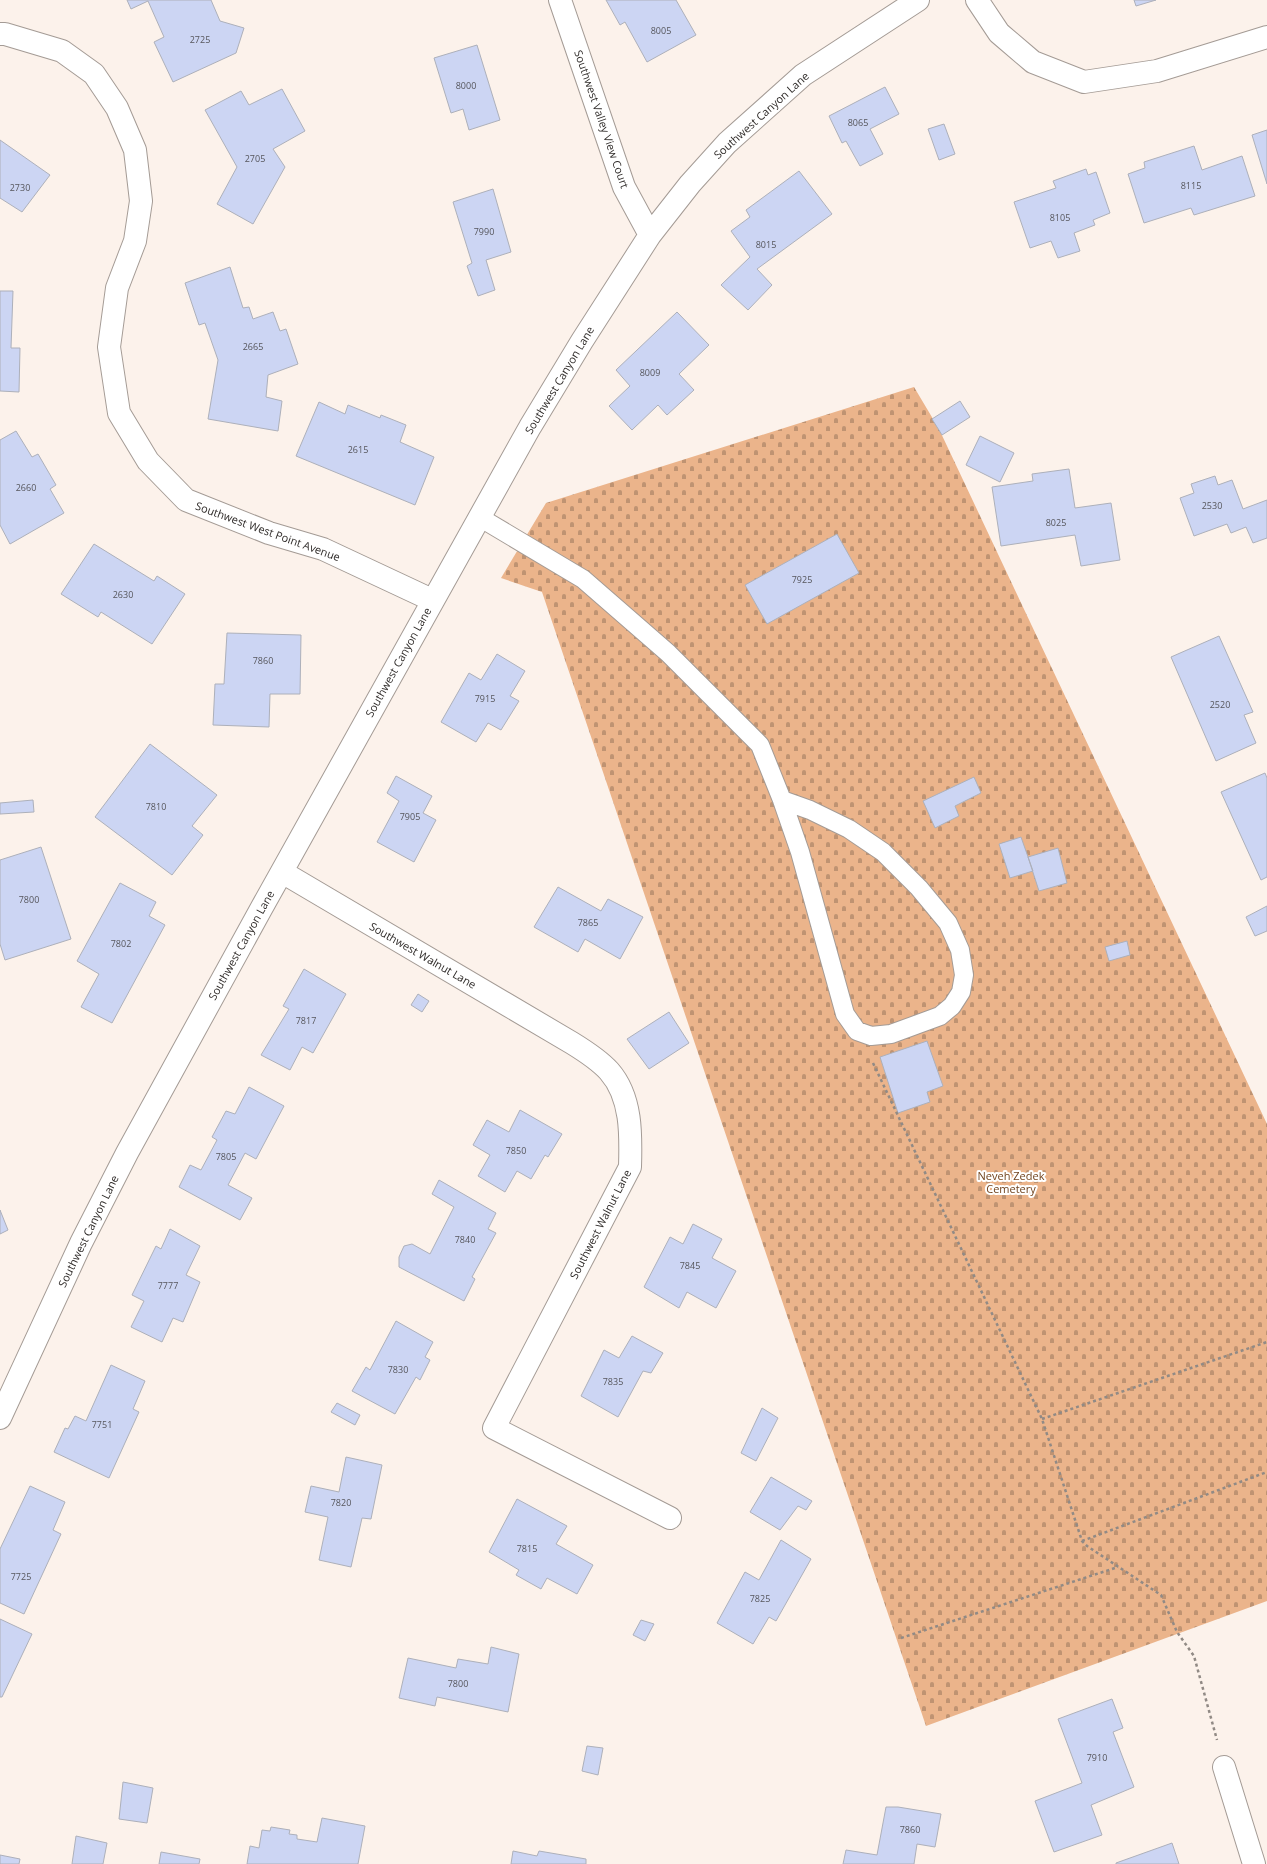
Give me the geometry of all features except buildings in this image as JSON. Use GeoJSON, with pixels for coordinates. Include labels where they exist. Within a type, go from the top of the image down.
{"type":"FeatureCollection","features":[{"type":"Feature","properties":{"kind":"street","name":"Southwest Valley View Court"},"geometry":{"type":"LineString","coordinates":[[560,0],[624,187],[650,236]]}},
{"type":"Feature","properties":{"kind":"street","name":"Southwest Canyon Lane"},"geometry":{"type":"LineString","coordinates":[[0,1418],[81,1243],[127,1153],[432,600],[582,341],[650,236],[690,184],[727,143],[803,75],[918,0]]}},
{"type":"Feature","properties":{"kind":"street"},"geometry":{"type":"LineString","coordinates":[[977,0],[999,33],[1033,62],[1084,82],[1157,71],[1267,37]]}},
{"type":"Feature","properties":{"kind":"street","name":"Southwest West Point Avenue"},"geometry":{"type":"LineString","coordinates":[[0,34],[5,34],[62,51],[94,74],[117,108],[135,150],[141,201],[135,241],[117,288],[109,347],[119,413],[148,461],[186,500],[269,533],[323,549],[432,600]]}},
{"type":"Feature","properties":{"kind":"street","name":"Southwest Walnut Lane"},"geometry":{"type":"LineString","coordinates":[[282,872],[572,1043],[593,1057],[609,1071],[617,1083],[625,1101],[630,1119],[630,1168],[494,1428],[670,1518]]}},
{"type":"Feature","properties":{"kind":"street"},"geometry":{"type":"LineString","coordinates":[[1224,1767],[1254,1864]]}},
{"type":"Feature","properties":{"kind":"lane"},"geometry":{"type":"LineString","coordinates":[[479,517],[583,579],[668,653],[760,745],[782,800],[800,852],[845,1014],[857,1031],[871,1036],[891,1034],[940,1016],[952,1006],[961,992],[964,975],[960,950],[948,923],[919,888],[883,852],[849,829],[810,810],[782,800]]}},
{"type":"Feature","properties":{"kind":"path"},"geometry":{"type":"LineString","coordinates":[[871,1036],[873,1063],[1042,1419],[1082,1540],[1086,1546],[1161,1595],[1177,1632],[1194,1656],[1224,1767]]}},
{"type":"Feature","properties":{"kind":"path"},"geometry":{"type":"LineString","coordinates":[[1042,1419],[1267,1342]]}},
{"type":"Feature","properties":{"kind":"path"},"geometry":{"type":"LineString","coordinates":[[1082,1540],[1267,1472]]}},
{"type":"Feature","properties":{"kind":"path"},"geometry":{"type":"LineString","coordinates":[[901,1638],[1119,1567]]}},
{"type":"Feature","properties":{"kind":"green space","name":"Neveh Zedek Cemetery"},"geometry":{"type":"Polygon","coordinates":[[[914,387],[939,429],[1267,1124],[1267,1601],[926,1726],[542,592],[501,578],[546,503],[914,387]]]}}]}
